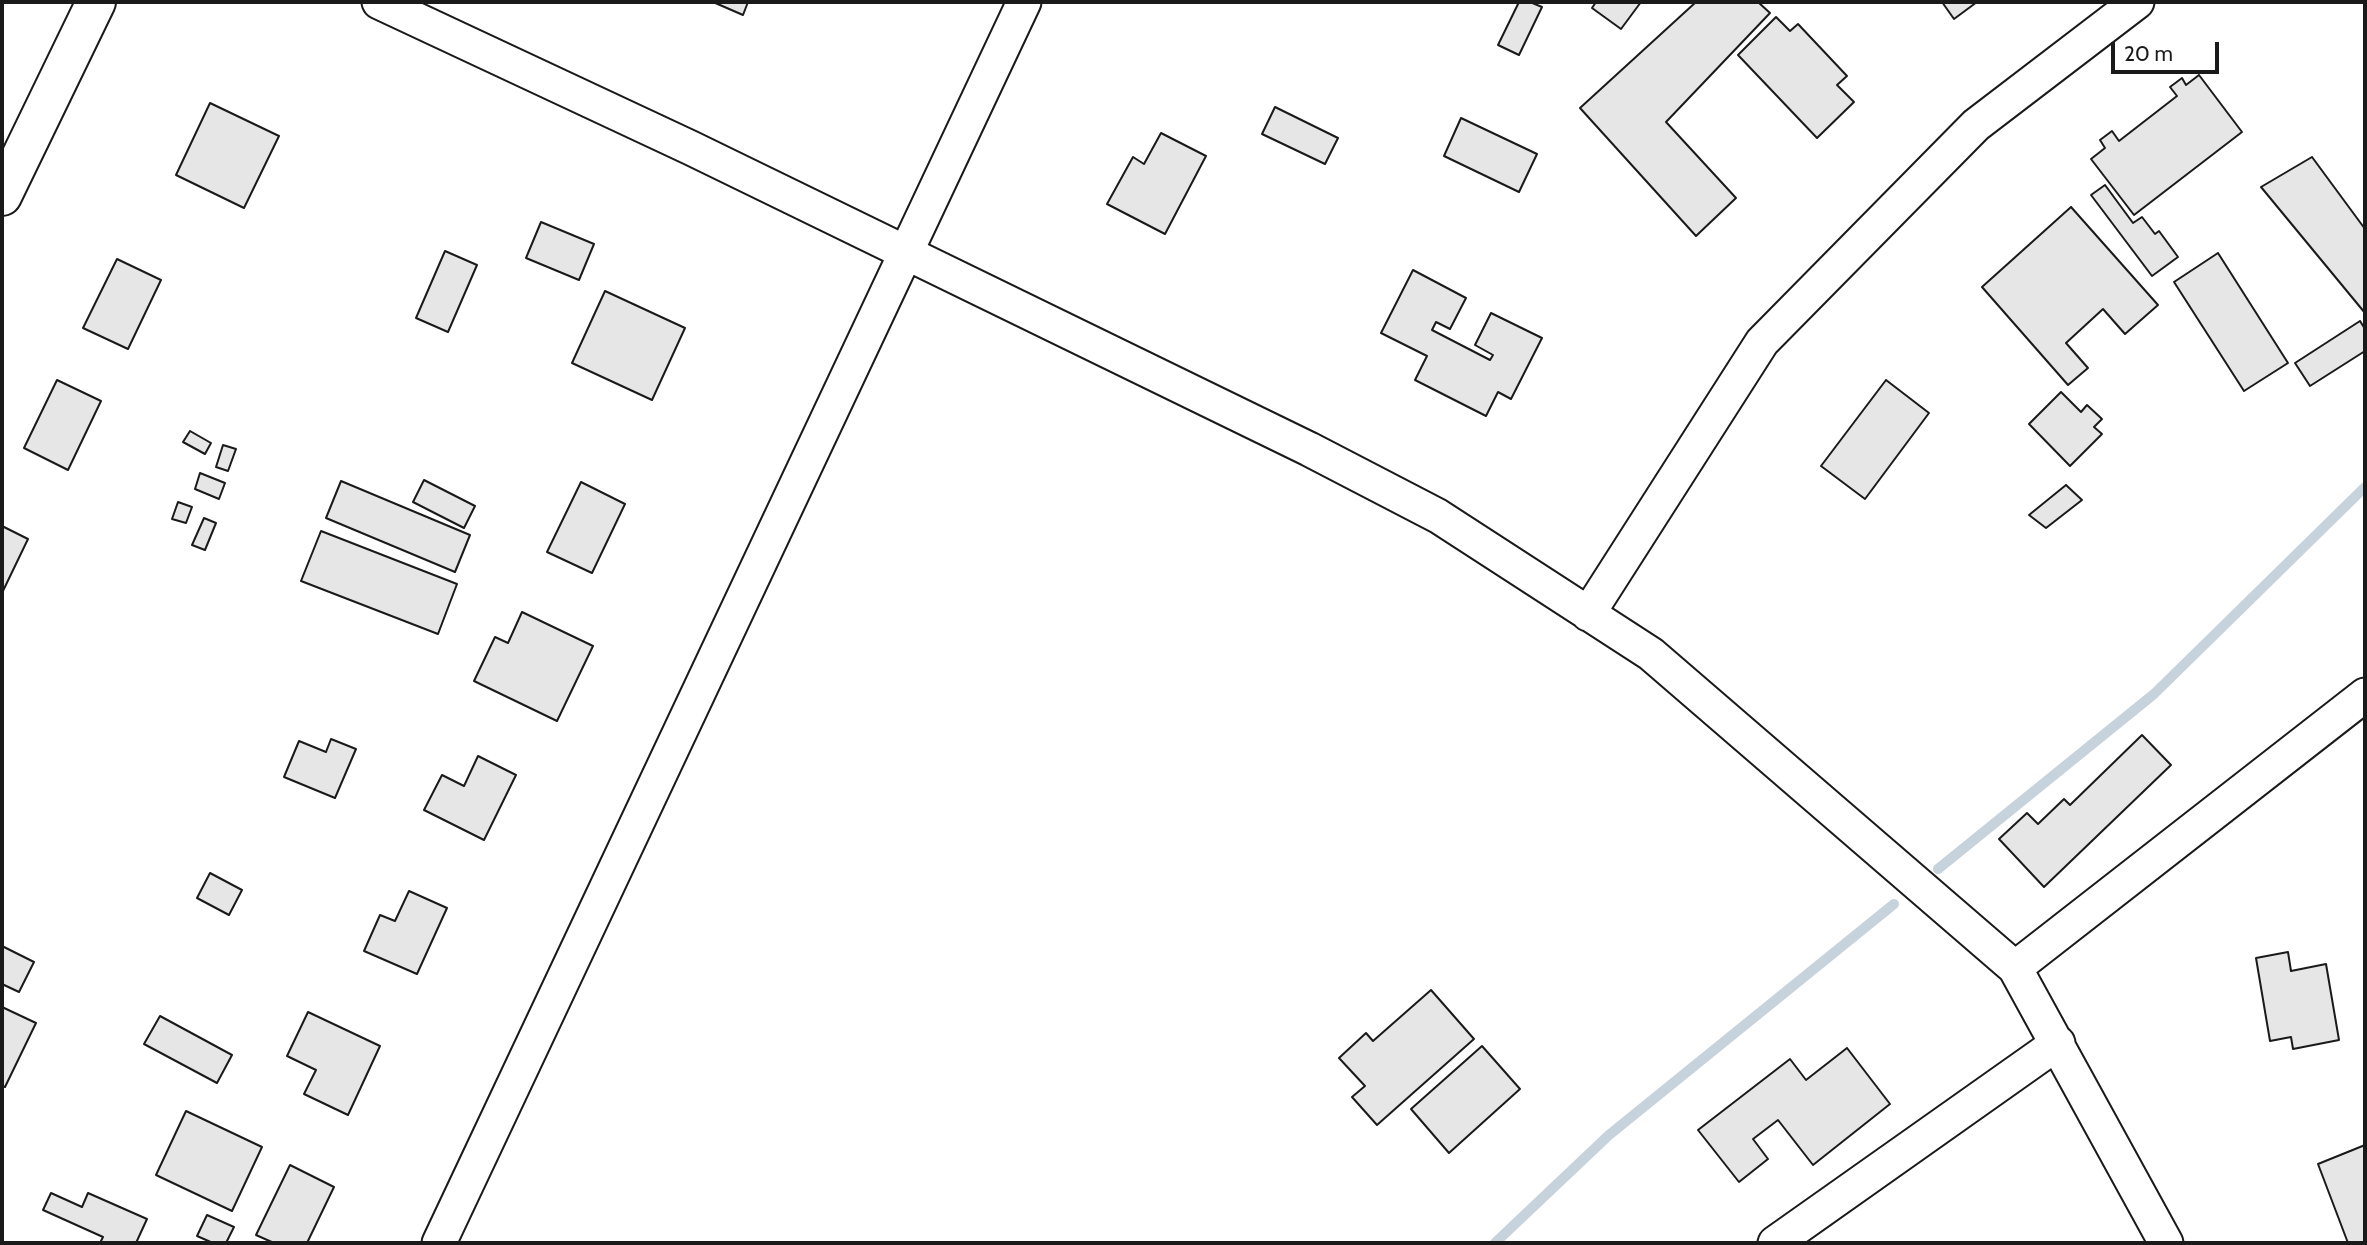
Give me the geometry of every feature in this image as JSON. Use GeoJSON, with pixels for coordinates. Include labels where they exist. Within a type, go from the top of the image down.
{"type":"FeatureCollection","features":[{"type":"Feature","properties":{"kind":"street"},"geometry":{"type":"LineString","coordinates":[[2,196],[96,2]]}},
{"type":"Feature","properties":{"kind":"street"},"geometry":{"type":"LineString","coordinates":[[379,2],[691,148],[1309,449],[1438,516],[1651,654],[2015,968],[2166,1243]]}},
{"type":"Feature","properties":{"kind":"street"},"geometry":{"type":"LineString","coordinates":[[439,1243],[1024,2]]}},
{"type":"Feature","properties":{"kind":"street"},"geometry":{"type":"LineString","coordinates":[[1588,614],[1762,342],[1976,125],[2137,2]]}},
{"type":"Feature","properties":{"kind":"street"},"geometry":{"type":"LineString","coordinates":[[2015,968],[2365,695]]}},
{"type":"Feature","properties":{"kind":"street"},"geometry":{"type":"LineString","coordinates":[[1776,1243],[2058,1043]]}},
{"type":"Feature","properties":{"kind":"building"},"geometry":{"type":"Polygon","coordinates":[[[713,2],[748,2],[743,15],[713,2]]]}},
{"type":"Feature","properties":{"kind":"building"},"geometry":{"type":"Polygon","coordinates":[[[1519,2],[1530,2],[1542,7],[1519,55],[1498,45],[1519,2]]]}},
{"type":"Feature","properties":{"kind":"building"},"geometry":{"type":"Polygon","coordinates":[[[1596,2],[1641,2],[1621,29],[1592,8],[1596,2]]]}},
{"type":"Feature","properties":{"kind":"building"},"geometry":{"type":"Polygon","coordinates":[[[1696,2],[1758,2],[1770,13],[1666,122],[1736,198],[1696,236],[1580,108],[1696,2]]]}},
{"type":"Feature","properties":{"kind":"building"},"geometry":{"type":"Polygon","coordinates":[[[1942,2],[1977,2],[1954,19],[1942,2]]]}},
{"type":"Feature","properties":{"kind":"building"},"geometry":{"type":"Polygon","coordinates":[[[1776,17],[1790,31],[1798,24],[1847,76],[1837,85],[1854,102],[1817,138],[1738,55],[1776,17]]]}},
{"type":"Feature","properties":{"kind":"building"},"geometry":{"type":"Polygon","coordinates":[[[2199,75],[2242,132],[2134,215],[2091,159],[2105,148],[2100,140],[2112,131],[2119,141],[2177,96],[2170,87],[2182,78],[2186,85],[2199,75]]]}},
{"type":"Feature","properties":{"kind":"building"},"geometry":{"type":"Polygon","coordinates":[[[210,103],[279,136],[244,208],[176,175],[210,103]]]}},
{"type":"Feature","properties":{"kind":"building"},"geometry":{"type":"Polygon","coordinates":[[[1275,107],[1338,138],[1325,164],[1262,134],[1275,107]]]}},
{"type":"Feature","properties":{"kind":"building"},"geometry":{"type":"Polygon","coordinates":[[[1461,118],[1537,154],[1519,192],[1444,156],[1461,118]]]}},
{"type":"Feature","properties":{"kind":"building"},"geometry":{"type":"Polygon","coordinates":[[[1161,133],[1206,156],[1165,234],[1107,204],[1133,157],[1144,164],[1161,133]]]}},
{"type":"Feature","properties":{"kind":"building"},"geometry":{"type":"Polygon","coordinates":[[[2312,157],[2365,229],[2365,313],[2261,187],[2312,157]]]}},
{"type":"Feature","properties":{"kind":"building"},"geometry":{"type":"Polygon","coordinates":[[[2105,185],[2133,223],[2142,217],[2155,234],[2159,231],[2178,257],[2152,276],[2091,195],[2105,185]]]}},
{"type":"Feature","properties":{"kind":"building"},"geometry":{"type":"Polygon","coordinates":[[[2071,207],[2158,305],[2125,334],[2103,309],[2066,343],[2088,368],[2068,385],[1982,287],[2071,207]]]}},
{"type":"Feature","properties":{"kind":"building"},"geometry":{"type":"Polygon","coordinates":[[[541,222],[594,244],[579,280],[526,258],[541,222]]]}},
{"type":"Feature","properties":{"kind":"building"},"geometry":{"type":"Polygon","coordinates":[[[445,251],[477,265],[448,332],[416,318],[445,251]]]}},
{"type":"Feature","properties":{"kind":"building"},"geometry":{"type":"Polygon","coordinates":[[[2218,253],[2288,363],[2244,391],[2174,282],[2218,253]]]}},
{"type":"Feature","properties":{"kind":"building"},"geometry":{"type":"Polygon","coordinates":[[[117,259],[161,280],[128,349],[83,328],[117,259]]]}},
{"type":"Feature","properties":{"kind":"building"},"geometry":{"type":"Polygon","coordinates":[[[1413,270],[1466,298],[1450,329],[1436,322],[1432,330],[1490,360],[1493,355],[1475,345],[1491,313],[1542,338],[1511,399],[1498,392],[1486,416],[1415,380],[1427,356],[1381,333],[1413,270]]]}},
{"type":"Feature","properties":{"kind":"building"},"geometry":{"type":"Polygon","coordinates":[[[605,291],[685,328],[652,400],[572,363],[605,291]]]}},
{"type":"Feature","properties":{"kind":"building"},"geometry":{"type":"Polygon","coordinates":[[[2360,321],[2365,329],[2365,351],[2310,386],[2295,363],[2360,321]]]}},
{"type":"Feature","properties":{"kind":"building"},"geometry":{"type":"Polygon","coordinates":[[[57,380],[101,401],[68,470],[24,448],[57,380]]]}},
{"type":"Feature","properties":{"kind":"building"},"geometry":{"type":"Polygon","coordinates":[[[1886,380],[1929,413],[1865,499],[1821,466],[1886,380]]]}},
{"type":"Feature","properties":{"kind":"building"},"geometry":{"type":"Polygon","coordinates":[[[2061,392],[2081,412],[2087,405],[2102,419],[2094,427],[2102,434],[2070,466],[2029,424],[2061,392]]]}},
{"type":"Feature","properties":{"kind":"building"},"geometry":{"type":"Polygon","coordinates":[[[190,431],[211,443],[205,454],[183,442],[190,431]]]}},
{"type":"Feature","properties":{"kind":"building"},"geometry":{"type":"Polygon","coordinates":[[[223,445],[236,449],[228,471],[216,467],[223,445]]]}},
{"type":"Feature","properties":{"kind":"building"},"geometry":{"type":"Polygon","coordinates":[[[200,473],[225,483],[219,499],[195,489],[200,473]]]}},
{"type":"Feature","properties":{"kind":"building"},"geometry":{"type":"Polygon","coordinates":[[[424,480],[475,506],[464,528],[413,502],[424,480]]]}},
{"type":"Feature","properties":{"kind":"building"},"geometry":{"type":"Polygon","coordinates":[[[341,481],[470,535],[455,572],[326,518],[341,481]]]}},
{"type":"Feature","properties":{"kind":"building"},"geometry":{"type":"Polygon","coordinates":[[[581,482],[625,504],[592,573],[547,552],[581,482]]]}},
{"type":"Feature","properties":{"kind":"building"},"geometry":{"type":"Polygon","coordinates":[[[2066,485],[2082,500],[2046,528],[2029,515],[2066,485]]]}},
{"type":"Feature","properties":{"kind":"building"},"geometry":{"type":"Polygon","coordinates":[[[178,502],[192,507],[186,523],[172,519],[178,502]]]}},
{"type":"Feature","properties":{"kind":"building"},"geometry":{"type":"Polygon","coordinates":[[[204,518],[216,523],[205,550],[192,545],[204,518]]]}},
{"type":"Feature","properties":{"kind":"building"},"geometry":{"type":"Polygon","coordinates":[[[2,526],[28,539],[2,593],[2,526]]]}},
{"type":"Feature","properties":{"kind":"building"},"geometry":{"type":"Polygon","coordinates":[[[321,531],[457,584],[438,634],[301,581],[321,531]]]}},
{"type":"Feature","properties":{"kind":"building"},"geometry":{"type":"Polygon","coordinates":[[[522,612],[593,646],[557,721],[474,681],[495,637],[508,643],[522,612]]]}},
{"type":"Feature","properties":{"kind":"building"},"geometry":{"type":"Polygon","coordinates":[[[2142,735],[2171,765],[2044,887],[1999,839],[2027,813],[2038,824],[2064,799],[2070,805],[2142,735]]]}},
{"type":"Feature","properties":{"kind":"building"},"geometry":{"type":"Polygon","coordinates":[[[331,739],[356,749],[335,798],[284,777],[299,741],[326,752],[331,739]]]}},
{"type":"Feature","properties":{"kind":"building"},"geometry":{"type":"Polygon","coordinates":[[[478,756],[516,775],[484,840],[424,810],[442,775],[464,786],[478,756]]]}},
{"type":"Feature","properties":{"kind":"building"},"geometry":{"type":"Polygon","coordinates":[[[210,873],[242,890],[229,915],[197,898],[210,873]]]}},
{"type":"Feature","properties":{"kind":"building"},"geometry":{"type":"Polygon","coordinates":[[[409,891],[447,908],[417,974],[364,951],[380,915],[395,921],[409,891]]]}},
{"type":"Feature","properties":{"kind":"building"},"geometry":{"type":"Polygon","coordinates":[[[2,946],[34,962],[19,992],[2,984],[2,946]]]}},
{"type":"Feature","properties":{"kind":"building"},"geometry":{"type":"Polygon","coordinates":[[[2288,952],[2291,971],[2326,964],[2339,1040],[2293,1049],[2291,1037],[2270,1041],[2256,958],[2288,952]]]}},
{"type":"Feature","properties":{"kind":"building"},"geometry":{"type":"Polygon","coordinates":[[[1431,990],[1474,1039],[1377,1125],[1352,1097],[1365,1086],[1339,1058],[1366,1033],[1373,1041],[1431,990]]]}},
{"type":"Feature","properties":{"kind":"building"},"geometry":{"type":"Polygon","coordinates":[[[2,1007],[36,1023],[5,1087],[2,1086],[2,1007]]]}},
{"type":"Feature","properties":{"kind":"building"},"geometry":{"type":"Polygon","coordinates":[[[308,1012],[380,1046],[348,1115],[304,1094],[316,1070],[287,1056],[308,1012]]]}},
{"type":"Feature","properties":{"kind":"building"},"geometry":{"type":"Polygon","coordinates":[[[160,1016],[232,1055],[217,1083],[144,1044],[160,1016]]]}},
{"type":"Feature","properties":{"kind":"building"},"geometry":{"type":"Polygon","coordinates":[[[1482,1046],[1520,1089],[1449,1153],[1411,1109],[1482,1046]]]}},
{"type":"Feature","properties":{"kind":"building"},"geometry":{"type":"Polygon","coordinates":[[[1847,1048],[1890,1104],[1813,1165],[1778,1120],[1753,1139],[1768,1159],[1739,1182],[1698,1130],[1790,1059],[1806,1080],[1847,1048]]]}},
{"type":"Feature","properties":{"kind":"building"},"geometry":{"type":"Polygon","coordinates":[[[186,1111],[262,1147],[232,1211],[156,1175],[186,1111]]]}},
{"type":"Feature","properties":{"kind":"building"},"geometry":{"type":"Polygon","coordinates":[[[2365,1145],[2365,1242],[2348,1243],[2318,1164],[2365,1145]]]}},
{"type":"Feature","properties":{"kind":"building"},"geometry":{"type":"Polygon","coordinates":[[[290,1165],[334,1187],[307,1243],[274,1243],[256,1235],[290,1165]]]}},
{"type":"Feature","properties":{"kind":"building"},"geometry":{"type":"Polygon","coordinates":[[[51,1193],[82,1207],[88,1193],[147,1219],[136,1243],[100,1243],[103,1237],[43,1210],[51,1193]]]}},
{"type":"Feature","properties":{"kind":"building"},"geometry":{"type":"Polygon","coordinates":[[[207,1215],[234,1227],[226,1243],[213,1243],[197,1236],[207,1215]]]}},
{"type":"Feature","properties":{"kind":"waterway"},"geometry":{"type":"LineString","coordinates":[[1938,869],[2154,694],[2365,487]]}},
{"type":"Feature","properties":{"kind":"waterway"},"geometry":{"type":"LineString","coordinates":[[1495,1243],[1609,1135],[1894,904]]}}]}
